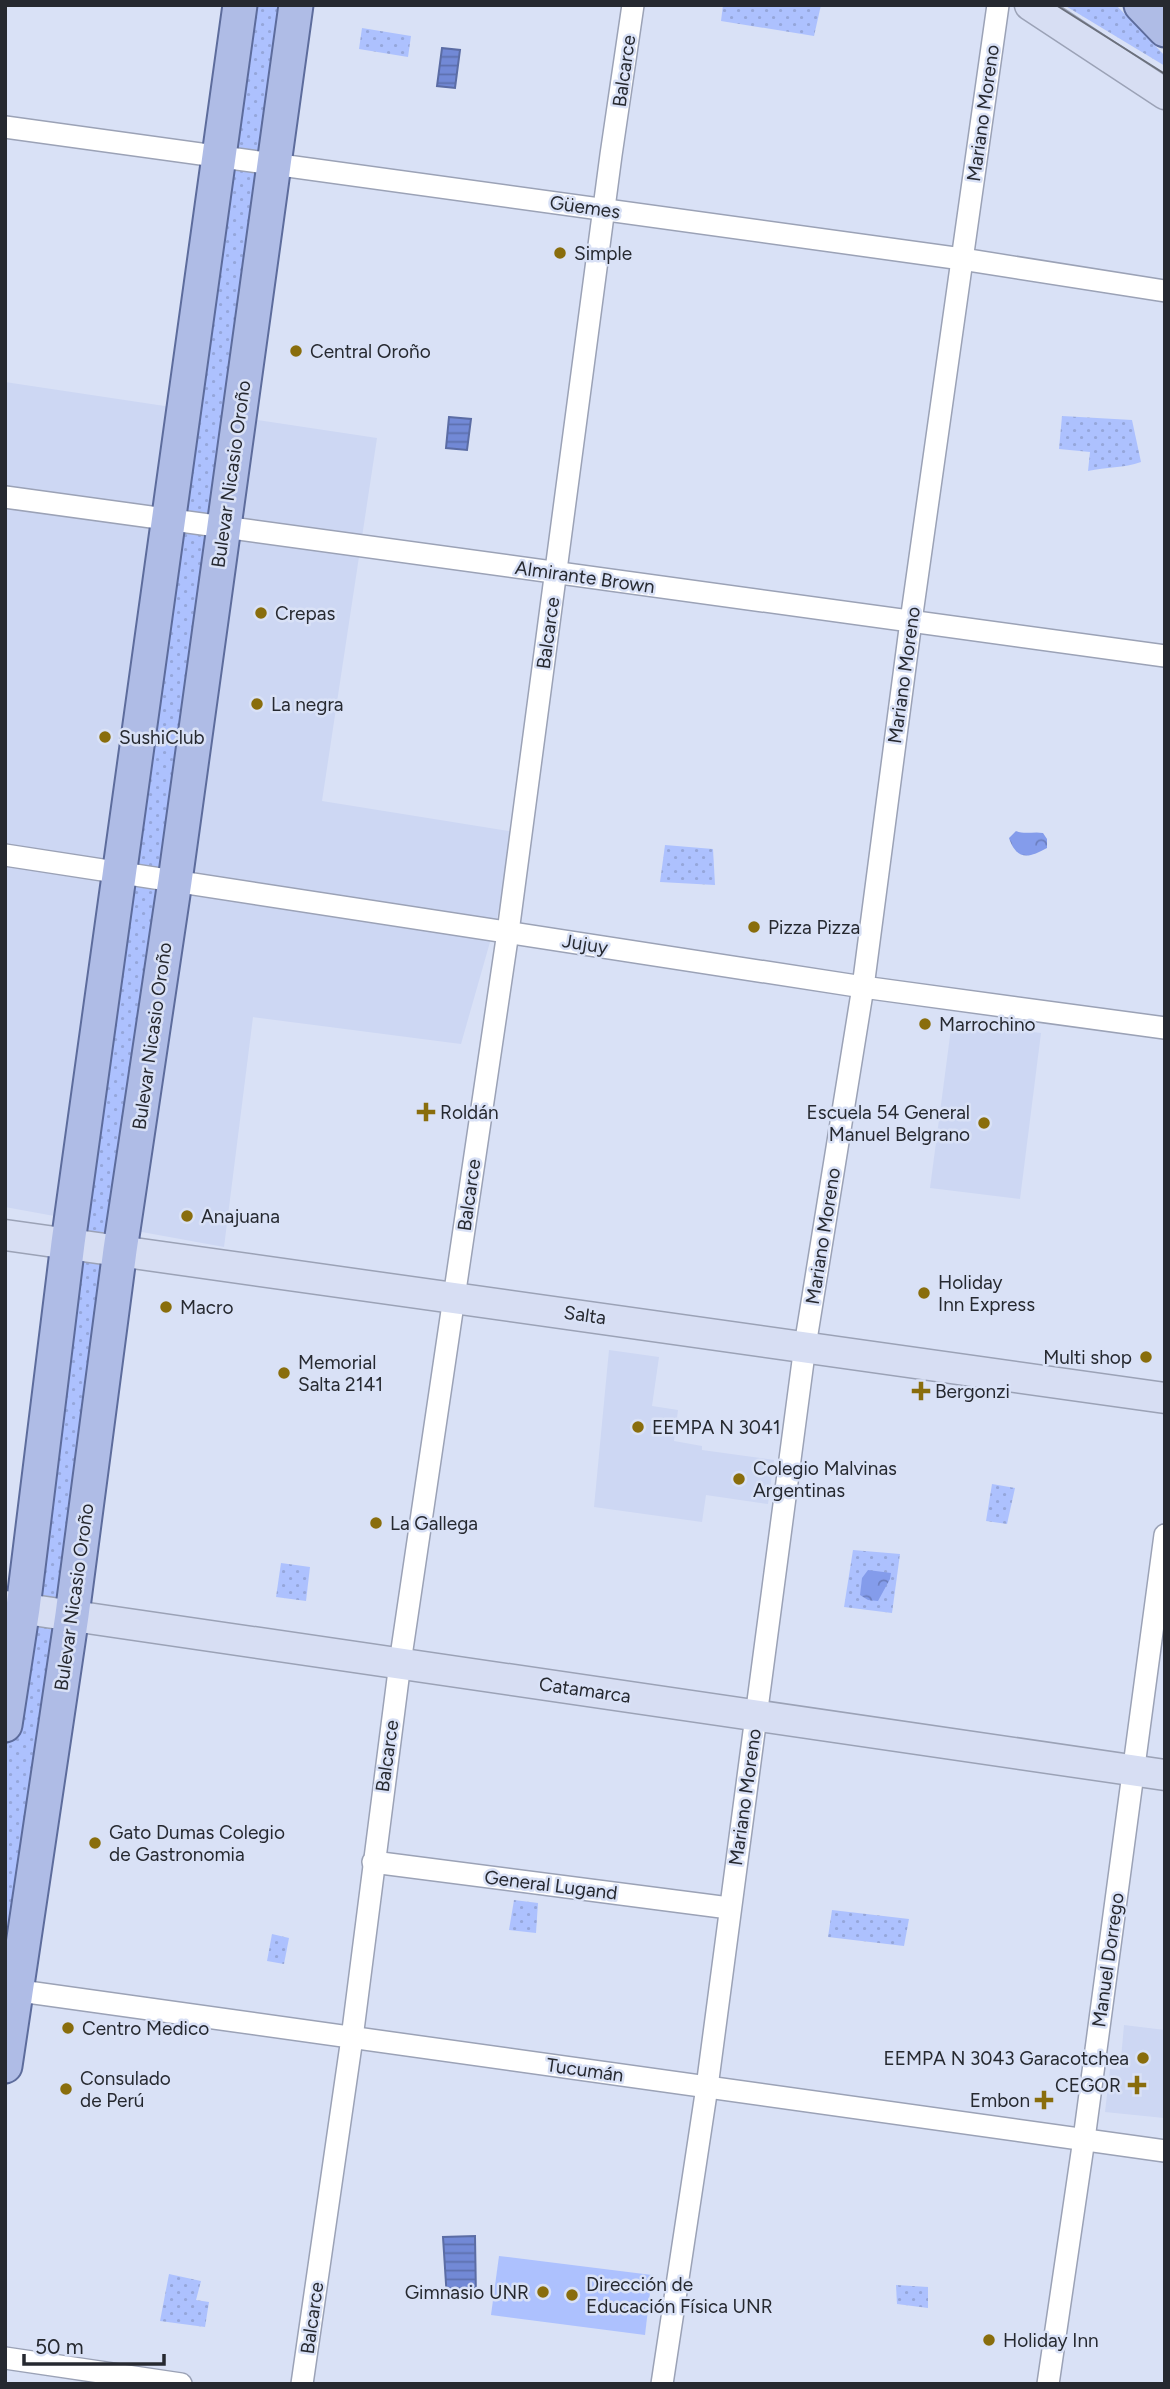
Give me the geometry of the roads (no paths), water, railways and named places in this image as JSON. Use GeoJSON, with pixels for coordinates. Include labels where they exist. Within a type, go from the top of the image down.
{"type":"FeatureCollection","features":[{"type":"Feature","properties":{"kind":"main road"},"geometry":{"type":"LineString","coordinates":[[5,1725],[14,1607],[68,1243],[240,5]]}},
{"type":"Feature","properties":{"kind":"main road","name":"Bulevar Nicasio Oroño"},"geometry":{"type":"LineString","coordinates":[[5,2066],[11,1990],[72,1615],[120,1250],[175,881],[296,5]]}},
{"type":"Feature","properties":{"kind":"main road"},"geometry":{"type":"LineString","coordinates":[[1030,5],[1165,94]]}},
{"type":"Feature","properties":{"kind":"main road"},"geometry":{"type":"LineString","coordinates":[[1142,5],[1165,30]]}},
{"type":"Feature","properties":{"kind":"main road","name":"Salta"},"geometry":{"type":"LineString","coordinates":[[5,1235],[1165,1398]]}},
{"type":"Feature","properties":{"kind":"main road","name":"Catamarca"},"geometry":{"type":"LineString","coordinates":[[14,1607],[1165,1775]]}},
{"type":"Feature","properties":{"kind":"street","name":"Balcarce"},"geometry":{"type":"LineString","coordinates":[[302,2384],[352,2038],[400,1663],[508,932],[633,5]]}},
{"type":"Feature","properties":{"kind":"street","name":"Mariano Moreno"},"geometry":{"type":"LineString","coordinates":[[662,2384],[707,2087],[806,1346],[863,987],[911,621],[999,5]]}},
{"type":"Feature","properties":{"kind":"street","name":"Güemes"},"geometry":{"type":"LineString","coordinates":[[5,127],[962,259],[1165,291]]}},
{"type":"Feature","properties":{"kind":"street","name":"Almirante Brown"},"geometry":{"type":"LineString","coordinates":[[5,497],[1165,656]]}},
{"type":"Feature","properties":{"kind":"street","name":"Jujuy"},"geometry":{"type":"LineString","coordinates":[[5,855],[863,987],[1165,1028]]}},
{"type":"Feature","properties":{"kind":"street","name":"Manuel Dorrego"},"geometry":{"type":"LineString","coordinates":[[1048,2384],[1084,2139],[1165,1535]]}},
{"type":"Feature","properties":{"kind":"street","name":"General Lugand"},"geometry":{"type":"LineString","coordinates":[[373,1862],[729,1908]]}},
{"type":"Feature","properties":{"kind":"street","name":"Tucumán"},"geometry":{"type":"LineString","coordinates":[[11,1990],[1165,2151]]}},
{"type":"Feature","properties":{"kind":"street"},"geometry":{"type":"LineString","coordinates":[[5,2358],[181,2384]]}},
{"type":"Feature","properties":{"kind":"tram line"},"geometry":{"type":"LineString","coordinates":[[1056,5],[1165,74]]}},
{"type":"Feature","properties":{"kind":"place","name":"Simple"},"geometry":{"type":"Point","coordinates":[560,253]}},
{"type":"Feature","properties":{"kind":"place","name":"Central Oroño"},"geometry":{"type":"Point","coordinates":[296,351]}},
{"type":"Feature","properties":{"kind":"place","name":"Crepas"},"geometry":{"type":"Point","coordinates":[261,613]}},
{"type":"Feature","properties":{"kind":"place","name":"La negra"},"geometry":{"type":"Point","coordinates":[257,704]}},
{"type":"Feature","properties":{"kind":"place","name":"SushiClub"},"geometry":{"type":"Point","coordinates":[105,737]}},
{"type":"Feature","properties":{"kind":"place","name":"Pizza Pizza"},"geometry":{"type":"Point","coordinates":[754,927]}},
{"type":"Feature","properties":{"kind":"place","name":"Marrochino"},"geometry":{"type":"Point","coordinates":[925,1024]}},
{"type":"Feature","properties":{"kind":"place","name":"Roldán"},"geometry":{"type":"Point","coordinates":[426,1112]}},
{"type":"Feature","properties":{"kind":"place","name":"Escuela 54 General Manuel Belgrano"},"geometry":{"type":"Point","coordinates":[984,1123]}},
{"type":"Feature","properties":{"kind":"place","name":"Anajuana"},"geometry":{"type":"Point","coordinates":[187,1216]}},
{"type":"Feature","properties":{"kind":"place","name":"Holiday Inn Express"},"geometry":{"type":"Point","coordinates":[924,1293]}},
{"type":"Feature","properties":{"kind":"place","name":"Macro"},"geometry":{"type":"Point","coordinates":[166,1307]}},
{"type":"Feature","properties":{"kind":"place","name":"Multi shop"},"geometry":{"type":"Point","coordinates":[1146,1357]}},
{"type":"Feature","properties":{"kind":"place","name":"Memorial Salta 2141"},"geometry":{"type":"Point","coordinates":[284,1373]}},
{"type":"Feature","properties":{"kind":"place","name":"Bergonzi"},"geometry":{"type":"Point","coordinates":[921,1391]}},
{"type":"Feature","properties":{"kind":"place","name":"EEMPA N 3041"},"geometry":{"type":"Point","coordinates":[638,1427]}},
{"type":"Feature","properties":{"kind":"place","name":"Colegio Malvinas Argentinas"},"geometry":{"type":"Point","coordinates":[739,1479]}},
{"type":"Feature","properties":{"kind":"place","name":"La Gallega"},"geometry":{"type":"Point","coordinates":[376,1523]}},
{"type":"Feature","properties":{"kind":"place","name":"Gato Dumas Colegio de Gastronomia"},"geometry":{"type":"Point","coordinates":[95,1843]}},
{"type":"Feature","properties":{"kind":"place","name":"Centro Medico"},"geometry":{"type":"Point","coordinates":[68,2028]}},
{"type":"Feature","properties":{"kind":"place","name":"EEMPA N 3043 Garacotchea"},"geometry":{"type":"Point","coordinates":[1143,2058]}},
{"type":"Feature","properties":{"kind":"place","name":"CEGOR"},"geometry":{"type":"Point","coordinates":[1137,2085]}},
{"type":"Feature","properties":{"kind":"place","name":"Consulado de Perú"},"geometry":{"type":"Point","coordinates":[66,2089]}},
{"type":"Feature","properties":{"kind":"place","name":"Embon"},"geometry":{"type":"Point","coordinates":[1044,2100]}},
{"type":"Feature","properties":{"kind":"place","name":"Gimnasio UNR"},"geometry":{"type":"Point","coordinates":[543,2292]}},
{"type":"Feature","properties":{"kind":"place","name":"Dirección de Educación Física UNR"},"geometry":{"type":"Point","coordinates":[572,2295]}},
{"type":"Feature","properties":{"kind":"place","name":"Holiday Inn"},"geometry":{"type":"Point","coordinates":[989,2340]}}]}
